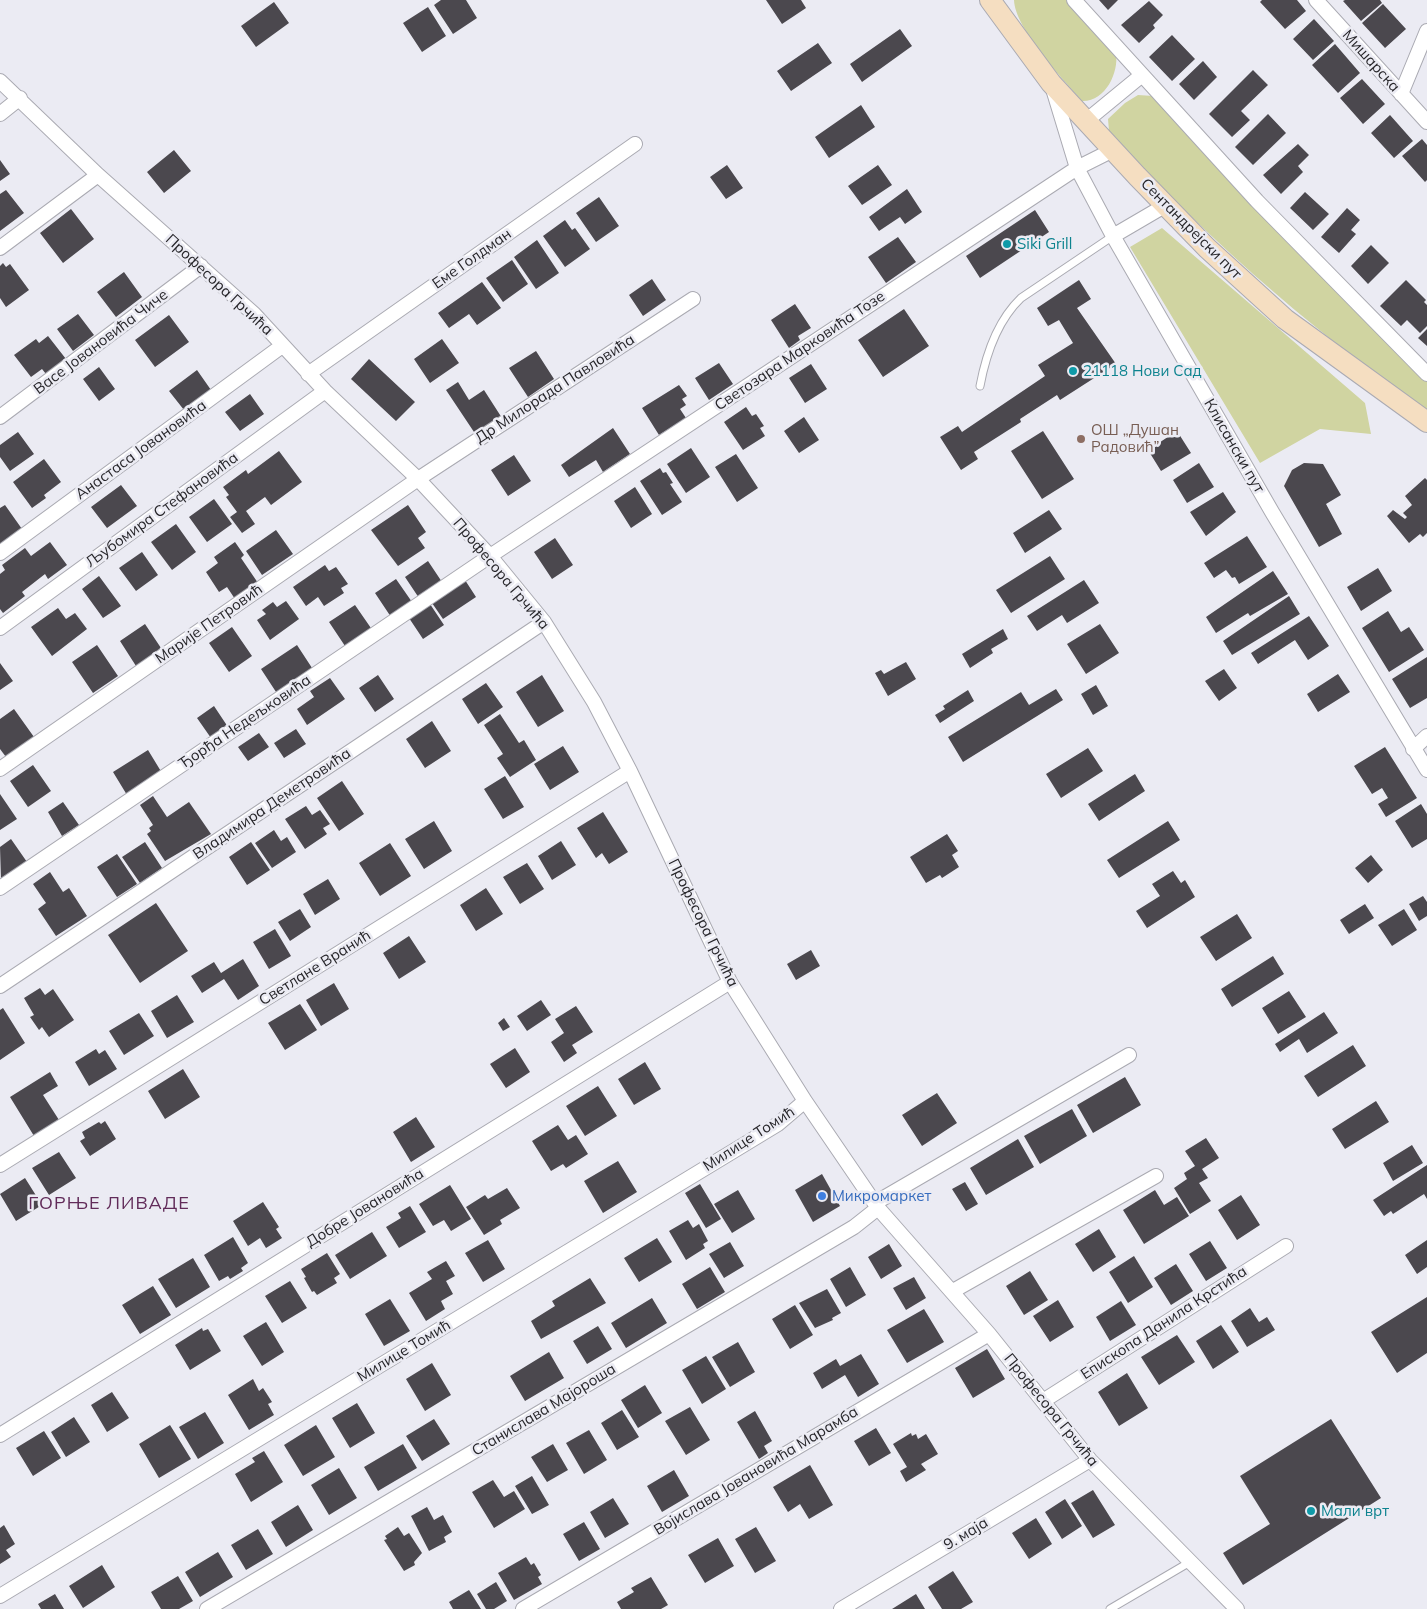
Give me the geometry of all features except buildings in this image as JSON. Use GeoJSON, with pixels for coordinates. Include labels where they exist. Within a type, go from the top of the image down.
{"type":"FeatureCollection","features":[{"type":"Feature","properties":{"kind":"main road","name":"Сентандрејски пут"},"geometry":{"type":"LineString","coordinates":[[990,0],[1051,83],[1166,205],[1241,280],[1285,318],[1427,422]]}},
{"type":"Feature","properties":{"kind":"street"},"geometry":{"type":"LineString","coordinates":[[1074,0],[1257,201],[1427,374]]}},
{"type":"Feature","properties":{"kind":"street","name":"Мишарска"},"geometry":{"type":"LineString","coordinates":[[1316,0],[1427,122]]}},
{"type":"Feature","properties":{"kind":"street"},"geometry":{"type":"LineString","coordinates":[[1402,94],[1427,31]]}},
{"type":"Feature","properties":{"kind":"street"},"geometry":{"type":"LineString","coordinates":[[1086,121],[1142,75]]}},
{"type":"Feature","properties":{"kind":"street","name":"Професора Грчића"},"geometry":{"type":"LineString","coordinates":[[0,81],[98,174],[254,314],[324,391],[418,479],[490,556],[544,622],[594,702],[630,771],[730,982],[805,1101],[877,1205],[989,1334],[1090,1460],[1237,1609]]}},
{"type":"Feature","properties":{"kind":"street","name":"Клисански пут"},"geometry":{"type":"LineString","coordinates":[[1051,83],[1077,168],[1113,236],[1272,512],[1427,770]]}},
{"type":"Feature","properties":{"kind":"street"},"geometry":{"type":"LineString","coordinates":[[0,114],[20,98]]}},
{"type":"Feature","properties":{"kind":"street","name":"Еме Голдман"},"geometry":{"type":"LineString","coordinates":[[308,374],[635,144]]}},
{"type":"Feature","properties":{"kind":"street","name":"Светозара Марковића Тозе"},"geometry":{"type":"LineString","coordinates":[[490,556],[1077,168],[1113,150]]}},
{"type":"Feature","properties":{"kind":"street"},"geometry":{"type":"LineString","coordinates":[[0,248],[98,174]]}},
{"type":"Feature","properties":{"kind":"street"},"geometry":{"type":"LineString","coordinates":[[1113,236],[1166,205]]}},
{"type":"Feature","properties":{"kind":"street","name":"Васе Јовановића Чиче"},"geometry":{"type":"LineString","coordinates":[[0,417],[201,266]]}},
{"type":"Feature","properties":{"kind":"street","name":"Др Милорада Павловића"},"geometry":{"type":"LineString","coordinates":[[418,479],[692,299]]}},
{"type":"Feature","properties":{"kind":"street","name":"Анастаса Јовановића"},"geometry":{"type":"LineString","coordinates":[[0,553],[282,346]]}},
{"type":"Feature","properties":{"kind":"street","name":"Љубомира Стефановића"},"geometry":{"type":"LineString","coordinates":[[0,628],[324,391]]}},
{"type":"Feature","properties":{"kind":"street","name":"Марије Петровић"},"geometry":{"type":"LineString","coordinates":[[0,769],[418,479]]}},
{"type":"Feature","properties":{"kind":"street","name":"Ђорђа Недељковића"},"geometry":{"type":"LineString","coordinates":[[0,888],[490,556]]}},
{"type":"Feature","properties":{"kind":"street","name":"Владимира Деметровића"},"geometry":{"type":"LineString","coordinates":[[0,986],[544,622]]}},
{"type":"Feature","properties":{"kind":"street"},"geometry":{"type":"LineString","coordinates":[[1413,749],[1427,736]]}},
{"type":"Feature","properties":{"kind":"street","name":"Светлане Вранић"},"geometry":{"type":"LineString","coordinates":[[0,1164],[630,771]]}},
{"type":"Feature","properties":{"kind":"street","name":"Добре Јовановића"},"geometry":{"type":"LineString","coordinates":[[0,1434],[730,982]]}},
{"type":"Feature","properties":{"kind":"street"},"geometry":{"type":"LineString","coordinates":[[877,1205],[1129,1055]]}},
{"type":"Feature","properties":{"kind":"street","name":"Милице Томић"},"geometry":{"type":"LineString","coordinates":[[0,1596],[769,1129],[805,1101]]}},
{"type":"Feature","properties":{"kind":"street"},"geometry":{"type":"LineString","coordinates":[[952,1292],[1156,1176]]}},
{"type":"Feature","properties":{"kind":"street","name":"Станислава Мајороша"},"geometry":{"type":"LineString","coordinates":[[207,1609],[854,1227],[877,1205]]}},
{"type":"Feature","properties":{"kind":"street","name":"Епископа Данила Крстића"},"geometry":{"type":"LineString","coordinates":[[1043,1401],[1286,1246]]}},
{"type":"Feature","properties":{"kind":"street","name":"Војислава Јовановића Марамба"},"geometry":{"type":"LineString","coordinates":[[523,1609],[989,1334]]}},
{"type":"Feature","properties":{"kind":"street","name":"9. маја"},"geometry":{"type":"LineString","coordinates":[[841,1609],[1090,1460]]}},
{"type":"Feature","properties":{"kind":"lane"},"geometry":{"type":"LineString","coordinates":[[980,386],[996,332],[1012,307],[1021,298],[1113,236]]}},
{"type":"Feature","properties":{"kind":"lane"},"geometry":{"type":"LineString","coordinates":[[1110,1609],[1190,1562]]}},
{"type":"Feature","properties":{"kind":"green space"},"geometry":{"type":"Polygon","coordinates":[[[1014,0],[1066,0],[1116,53],[1113,77],[1104,92],[1090,100],[1082,101],[1052,67],[1031,39],[1016,12],[1014,0]]]}},
{"type":"Feature","properties":{"kind":"green space"},"geometry":{"type":"Polygon","coordinates":[[[1138,95],[1153,96],[1427,376],[1427,409],[1422,408],[1347,352],[1231,255],[1189,215],[1109,131],[1108,119],[1125,103],[1138,95]]]}},
{"type":"Feature","properties":{"kind":"green space"},"geometry":{"type":"Polygon","coordinates":[[[1162,228],[1365,403],[1371,434],[1320,429],[1260,463],[1130,247],[1162,228]]]}},
{"type":"Feature","properties":{"kind":"place","name":"Siki Grill"},"geometry":{"type":"Point","coordinates":[1007,244]}},
{"type":"Feature","properties":{"kind":"place","name":"21118 Нови Сад"},"geometry":{"type":"Point","coordinates":[1073,371]}},
{"type":"Feature","properties":{"kind":"place","name":"ОШ „Душан Радовић”"},"geometry":{"type":"Point","coordinates":[1081,439]}},
{"type":"Feature","properties":{"kind":"place","name":"Микромаркет"},"geometry":{"type":"Point","coordinates":[822,1196]}},
{"type":"Feature","properties":{"kind":"place","name":"Мали врт"},"geometry":{"type":"Point","coordinates":[1311,1511]}},
{"type":"Feature","properties":{"kind":"district","name":"ГОРЊЕ ЛИВАДЕ"},"geometry":{"type":"Point","coordinates":[109,1204]}}]}
